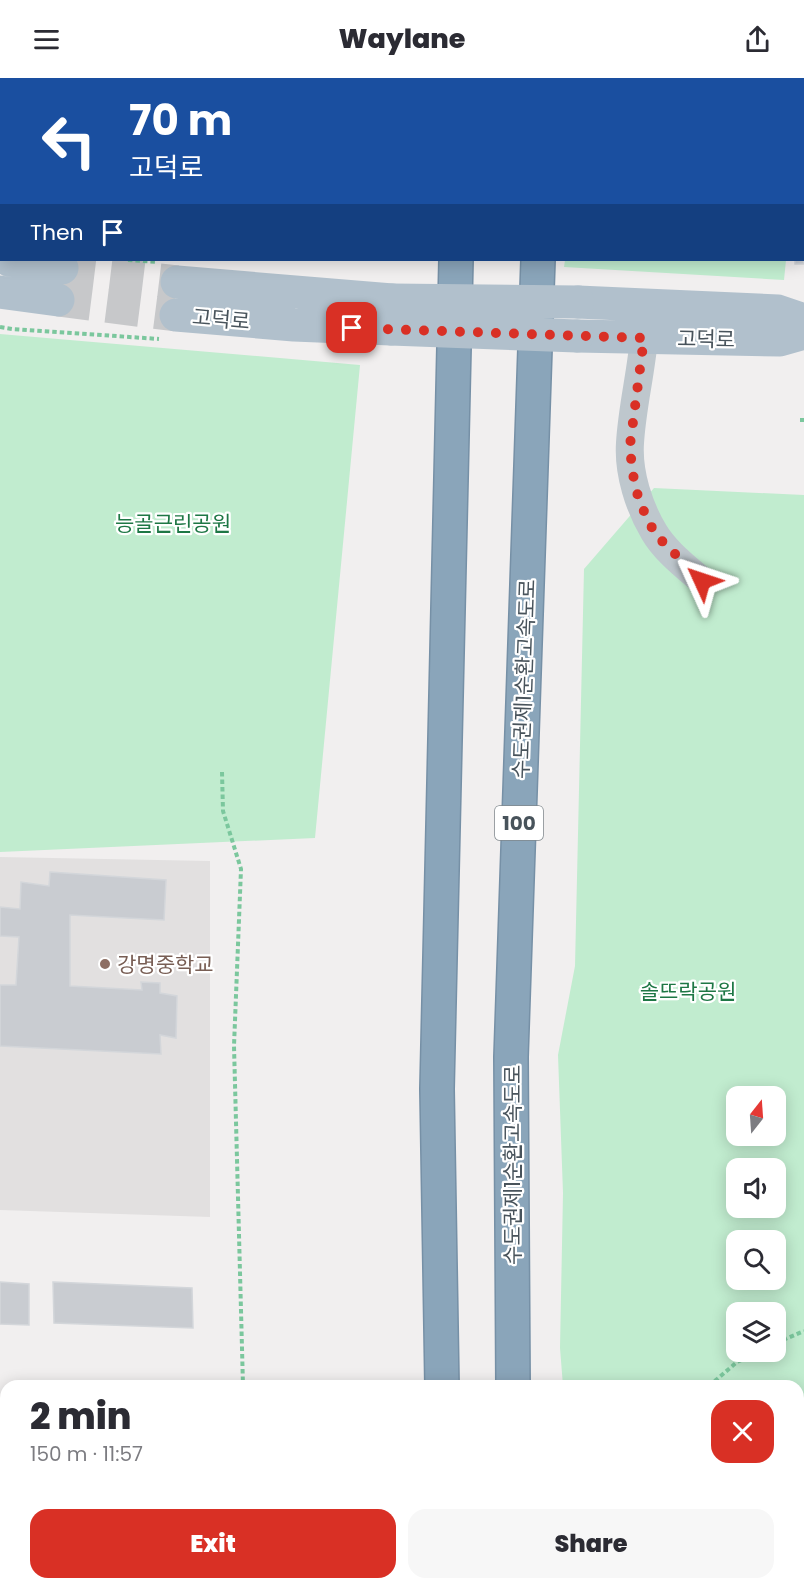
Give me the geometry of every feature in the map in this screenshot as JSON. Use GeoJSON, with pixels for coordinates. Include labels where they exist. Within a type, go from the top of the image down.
{"type":"FeatureCollection","features":[{"type":"Feature","properties":{"kind":"highway"},"geometry":{"type":"LineString","coordinates":[[442,1380],[437,1089],[456,261]]}},
{"type":"Feature","properties":{"kind":"highway","name":"수도권제1순환고속도로"},"geometry":{"type":"LineString","coordinates":[[513,1380],[511,1057],[538,261]]}},
{"type":"Feature","properties":{"kind":"main road"},"geometry":{"type":"LineString","coordinates":[[16,261],[62,268]]}},
{"type":"Feature","properties":{"kind":"main road","name":"고덕로"},"geometry":{"type":"LineString","coordinates":[[177,282],[391,315],[577,336],[780,340],[804,333]]}},
{"type":"Feature","properties":{"kind":"main road"},"geometry":{"type":"LineString","coordinates":[[0,292],[58,300]]}},
{"type":"Feature","properties":{"kind":"main road","name":"고덕로"},"geometry":{"type":"LineString","coordinates":[[176,315],[294,325],[391,315],[578,302],[778,311],[804,320]]}},
{"type":"Feature","properties":{"kind":"street"},"geometry":{"type":"LineString","coordinates":[[644,338],[630,445],[632,470],[639,501],[655,534],[702,581]]}},
{"type":"Feature","properties":{"kind":"path"},"geometry":{"type":"LineString","coordinates":[[222,772],[223,811],[241,869],[234,1046],[243,1380]]}},
{"type":"Feature","properties":{"kind":"path"},"geometry":{"type":"LineString","coordinates":[[786,1339],[804,1331]]}},
{"type":"Feature","properties":{"kind":"path"},"geometry":{"type":"LineString","coordinates":[[716,1380],[737,1362]]}},
{"type":"Feature","properties":{"kind":"shaded area","name":"강명중학교"},"geometry":{"type":"Polygon","coordinates":[[[0,857],[210,861],[210,1217],[0,1210],[0,857]]]}},
{"type":"Feature","properties":{"kind":"green space"},"geometry":{"type":"Polygon","coordinates":[[[565,261],[786,261],[784,280],[564,267],[565,261]]]}},
{"type":"Feature","properties":{"kind":"green space","name":"능골근린공원"},"geometry":{"type":"Polygon","coordinates":[[[0,334],[360,365],[315,838],[0,852],[0,334]]]}},
{"type":"Feature","properties":{"kind":"green space","name":"솔뜨락공원"},"geometry":{"type":"Polygon","coordinates":[[[654,488],[804,495],[804,1380],[563,1380],[560,1348],[563,1193],[558,1055],[575,966],[584,569],[654,488]]]}},
{"type":"Feature","properties":{"kind":"building"},"geometry":{"type":"Polygon","coordinates":[[[795,261],[804,261],[804,264],[795,264],[795,261]]]}},
{"type":"Feature","properties":{"kind":"building"},"geometry":{"type":"Polygon","coordinates":[[[50,872],[166,880],[164,920],[70,915],[70,986],[142,990],[141,982],[160,983],[160,993],[177,996],[176,1038],[160,1035],[161,1054],[0,1046],[0,985],[16,985],[19,937],[0,936],[0,907],[20,909],[21,882],[49,886],[50,872]]]}},
{"type":"Feature","properties":{"kind":"building"},"geometry":{"type":"Polygon","coordinates":[[[0,1282],[29,1284],[29,1325],[0,1324],[0,1282]]]}},
{"type":"Feature","properties":{"kind":"building"},"geometry":{"type":"Polygon","coordinates":[[[53,1282],[192,1288],[193,1328],[54,1323],[53,1282]]]}},
{"type":"Feature","properties":{"kind":"tunnel"},"geometry":{"type":"LineString","coordinates":[[62,268],[177,282]]}},
{"type":"Feature","properties":{"kind":"tunnel"},"geometry":{"type":"LineString","coordinates":[[58,300],[176,315]]}},
{"type":"Feature","properties":{"kind":"place","name":"강명중학교"},"geometry":{"type":"Point","coordinates":[105,964]}},
{"type":"Feature","properties":{"kind":"route"},"geometry":{"type":"LineString","coordinates":[[352,328],[644,338],[630,445],[632,470],[639,501],[655,534],[702,581]]}}]}
